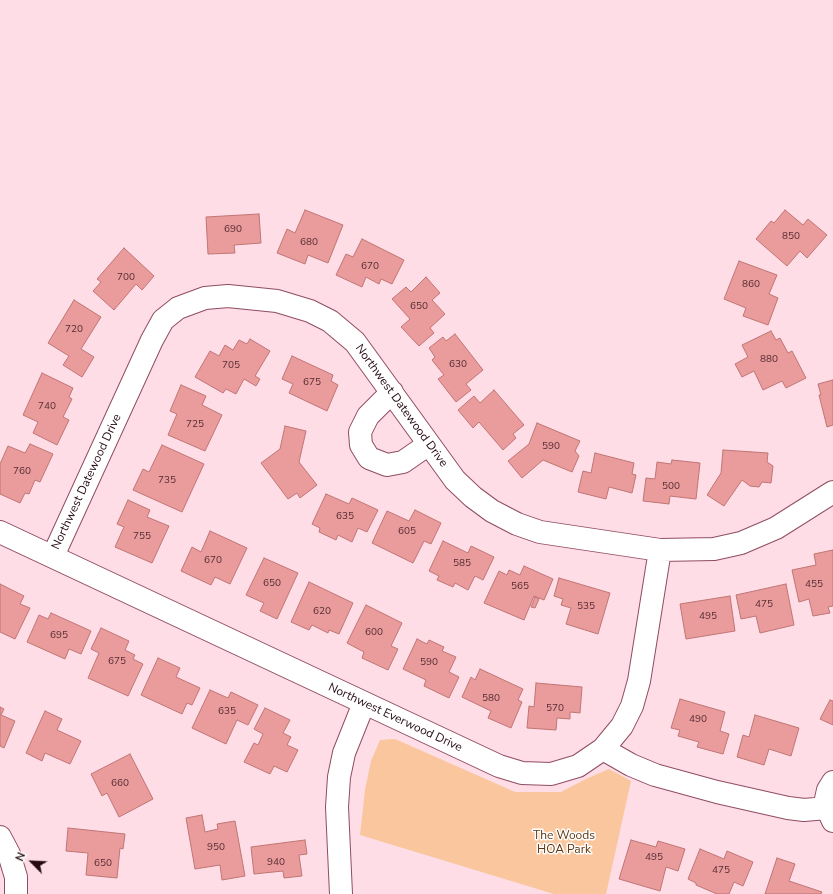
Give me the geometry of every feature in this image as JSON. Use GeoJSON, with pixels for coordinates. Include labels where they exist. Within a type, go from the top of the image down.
{"type":"FeatureCollection","features":[{"type":"Feature","properties":{"kind":"street","name":"Northwest Datewood Drive"},"geometry":{"type":"LineString","coordinates":[[53,556],[152,340],[164,320],[178,308],[205,298],[228,296],[277,301],[310,311],[330,321],[355,342],[455,480],[473,497],[492,511],[517,524],[540,532],[660,550],[714,549],[741,543],[776,528],[833,492]]}},
{"type":"Feature","properties":{"kind":"street"},"geometry":{"type":"LineString","coordinates":[[392,392],[368,416],[360,432],[361,445],[369,458],[387,465],[403,462],[429,444]]}},
{"type":"Feature","properties":{"kind":"street","name":"Northwest Everwood Drive"},"geometry":{"type":"LineString","coordinates":[[0,532],[499,766],[522,772],[551,774],[578,766],[603,749],[622,726],[632,706],[639,682],[660,550]]}},
{"type":"Feature","properties":{"kind":"street"},"geometry":{"type":"LineString","coordinates":[[341,894],[337,807],[339,777],[344,753],[364,703]]}},
{"type":"Feature","properties":{"kind":"street"},"geometry":{"type":"LineString","coordinates":[[603,749],[631,765],[655,775],[702,788],[788,808],[830,814],[826,799],[828,790],[833,782]]}},
{"type":"Feature","properties":{"kind":"street"},"geometry":{"type":"LineString","coordinates":[[0,838],[9,854],[16,877],[16,894]]}},
{"type":"Feature","properties":{"kind":"green space","name":"The Woods HOA Park"},"geometry":{"type":"Polygon","coordinates":[[[395,739],[515,792],[561,792],[609,769],[631,781],[606,894],[554,894],[360,835],[365,790],[371,761],[380,740],[395,739]]]}},
{"type":"Feature","properties":{"kind":"building"},"geometry":{"type":"Polygon","coordinates":[[[305,210],[343,225],[328,263],[308,255],[305,264],[277,253],[287,229],[295,233],[305,210]]]}},
{"type":"Feature","properties":{"kind":"building"},"geometry":{"type":"Polygon","coordinates":[[[785,210],[803,225],[808,219],[827,235],[807,258],[800,251],[787,266],[756,239],[771,221],[774,223],[785,210]]]}},
{"type":"Feature","properties":{"kind":"building"},"geometry":{"type":"Polygon","coordinates":[[[259,214],[261,243],[234,245],[235,253],[208,254],[206,217],[259,214]]]}},
{"type":"Feature","properties":{"kind":"building"},"geometry":{"type":"Polygon","coordinates":[[[362,239],[404,260],[392,284],[381,279],[379,284],[366,277],[362,287],[336,275],[346,254],[353,257],[362,239]]]}},
{"type":"Feature","properties":{"kind":"building"},"geometry":{"type":"Polygon","coordinates":[[[124,248],[154,276],[142,290],[136,284],[114,310],[93,291],[101,282],[97,279],[124,248]]]}},
{"type":"Feature","properties":{"kind":"building"},"geometry":{"type":"Polygon","coordinates":[[[739,261],[777,275],[769,294],[778,298],[768,325],[743,316],[746,308],[724,299],[739,261]]]}},
{"type":"Feature","properties":{"kind":"building"},"geometry":{"type":"Polygon","coordinates":[[[426,277],[440,293],[432,300],[445,314],[430,328],[434,333],[419,346],[401,327],[410,319],[392,299],[406,287],[411,292],[426,277]]]}},
{"type":"Feature","properties":{"kind":"building"},"geometry":{"type":"Polygon","coordinates":[[[74,300],[101,317],[81,349],[94,357],[82,377],[63,365],[69,356],[48,343],[74,300]]]}},
{"type":"Feature","properties":{"kind":"building"},"geometry":{"type":"Polygon","coordinates":[[[771,331],[776,340],[780,338],[788,353],[792,351],[806,378],[786,388],[782,381],[763,390],[754,371],[742,377],[735,364],[748,357],[742,345],[771,331]]]}},
{"type":"Feature","properties":{"kind":"building"},"geometry":{"type":"Polygon","coordinates":[[[455,334],[483,370],[466,384],[471,390],[456,402],[438,379],[444,375],[432,360],[435,357],[429,348],[443,337],[446,341],[455,334]]]}},
{"type":"Feature","properties":{"kind":"building"},"geometry":{"type":"Polygon","coordinates":[[[250,339],[270,351],[255,376],[260,379],[256,386],[244,379],[236,394],[226,389],[223,393],[195,377],[210,351],[219,356],[225,345],[233,350],[239,340],[247,344],[250,339]]]}},
{"type":"Feature","properties":{"kind":"building"},"geometry":{"type":"Polygon","coordinates":[[[292,356],[333,375],[331,381],[338,385],[327,411],[289,393],[293,384],[282,379],[292,356]]]}},
{"type":"Feature","properties":{"kind":"building"},"geometry":{"type":"Polygon","coordinates":[[[42,373],[73,388],[69,397],[72,399],[63,417],[69,420],[57,445],[33,433],[38,422],[23,415],[42,373]]]}},
{"type":"Feature","properties":{"kind":"building"},"geometry":{"type":"Polygon","coordinates":[[[833,380],[833,425],[827,427],[819,395],[821,395],[818,384],[833,380]]]}},
{"type":"Feature","properties":{"kind":"building"},"geometry":{"type":"Polygon","coordinates":[[[181,385],[206,396],[202,405],[222,415],[205,451],[168,435],[177,414],[170,411],[181,385]]]}},
{"type":"Feature","properties":{"kind":"building"},"geometry":{"type":"Polygon","coordinates":[[[494,390],[524,425],[513,434],[516,438],[503,450],[479,422],[473,428],[458,410],[474,396],[480,403],[494,390]]]}},
{"type":"Feature","properties":{"kind":"building"},"geometry":{"type":"Polygon","coordinates":[[[537,423],[580,441],[575,451],[579,456],[572,472],[543,460],[522,478],[508,461],[529,444],[537,423]]]}},
{"type":"Feature","properties":{"kind":"building"},"geometry":{"type":"Polygon","coordinates":[[[285,426],[306,431],[299,462],[317,485],[300,498],[297,493],[288,499],[261,463],[280,449],[285,426]]]}},
{"type":"Feature","properties":{"kind":"building"},"geometry":{"type":"Polygon","coordinates":[[[30,444],[53,454],[40,482],[35,480],[29,494],[25,493],[20,503],[0,494],[0,464],[8,446],[25,453],[30,444]]]}},
{"type":"Feature","properties":{"kind":"building"},"geometry":{"type":"Polygon","coordinates":[[[162,445],[204,464],[182,512],[133,490],[143,469],[149,472],[162,445]]]}},
{"type":"Feature","properties":{"kind":"building"},"geometry":{"type":"Polygon","coordinates":[[[723,450],[768,453],[767,462],[773,466],[771,483],[762,482],[759,487],[750,486],[742,480],[724,506],[707,495],[721,473],[723,450]]]}},
{"type":"Feature","properties":{"kind":"building"},"geometry":{"type":"Polygon","coordinates":[[[595,453],[634,463],[632,474],[636,475],[632,493],[609,487],[606,499],[578,492],[583,471],[591,473],[595,453]]]}},
{"type":"Feature","properties":{"kind":"building"},"geometry":{"type":"Polygon","coordinates":[[[672,460],[700,463],[696,499],[670,496],[669,504],[643,501],[646,478],[655,479],[657,462],[671,464],[672,460]]]}},
{"type":"Feature","properties":{"kind":"building"},"geometry":{"type":"Polygon","coordinates":[[[326,494],[349,504],[352,498],[378,510],[367,532],[358,528],[352,542],[338,535],[336,540],[319,532],[320,528],[312,524],[326,494]]]}},
{"type":"Feature","properties":{"kind":"building"},"geometry":{"type":"Polygon","coordinates":[[[128,500],[150,510],[147,517],[169,526],[152,563],[115,547],[124,527],[117,524],[128,500]]]}},
{"type":"Feature","properties":{"kind":"building"},"geometry":{"type":"Polygon","coordinates":[[[415,510],[441,523],[431,544],[424,541],[413,563],[372,543],[387,511],[409,521],[415,510]]]}},
{"type":"Feature","properties":{"kind":"building"},"geometry":{"type":"Polygon","coordinates":[[[210,531],[247,548],[230,584],[215,577],[211,585],[181,571],[192,547],[201,552],[210,531]]]}},
{"type":"Feature","properties":{"kind":"building"},"geometry":{"type":"Polygon","coordinates":[[[443,541],[468,553],[471,546],[494,557],[483,580],[475,576],[468,590],[455,583],[453,587],[437,580],[439,576],[429,571],[443,541]]]}},
{"type":"Feature","properties":{"kind":"building"},"geometry":{"type":"Polygon","coordinates":[[[833,550],[833,606],[828,607],[830,613],[813,616],[809,599],[799,602],[792,570],[816,565],[814,554],[833,550]]]}},
{"type":"Feature","properties":{"kind":"building"},"geometry":{"type":"Polygon","coordinates":[[[264,558],[298,573],[277,619],[260,611],[264,603],[246,595],[264,558]]]}},
{"type":"Feature","properties":{"kind":"building"},"geometry":{"type":"Polygon","coordinates":[[[524,566],[553,579],[544,600],[534,596],[524,620],[484,603],[499,571],[507,575],[509,570],[520,575],[524,566]]]}},
{"type":"Feature","properties":{"kind":"building"},"geometry":{"type":"Polygon","coordinates":[[[559,578],[610,593],[598,634],[566,624],[571,608],[561,605],[563,599],[554,596],[559,578]]]}},
{"type":"Feature","properties":{"kind":"building"},"geometry":{"type":"Polygon","coordinates":[[[309,582],[353,603],[339,634],[329,630],[328,633],[312,625],[309,630],[291,622],[309,582]]]}},
{"type":"Feature","properties":{"kind":"building"},"geometry":{"type":"Polygon","coordinates":[[[0,584],[24,596],[20,604],[30,608],[15,639],[0,632],[0,584]]]}},
{"type":"Feature","properties":{"kind":"building"},"geometry":{"type":"Polygon","coordinates":[[[786,584],[794,625],[760,633],[756,616],[741,619],[736,595],[786,584]]]}},
{"type":"Feature","properties":{"kind":"building"},"geometry":{"type":"Polygon","coordinates":[[[730,596],[735,631],[686,639],[680,604],[730,596]]]}},
{"type":"Feature","properties":{"kind":"building"},"geometry":{"type":"Polygon","coordinates":[[[535,597],[539,599],[535,608],[531,607],[535,597]]]}},
{"type":"Feature","properties":{"kind":"building"},"geometry":{"type":"Polygon","coordinates":[[[366,605],[402,623],[391,646],[398,649],[388,670],[362,658],[364,652],[347,643],[366,605]]]}},
{"type":"Feature","properties":{"kind":"building"},"geometry":{"type":"Polygon","coordinates":[[[51,613],[91,631],[81,654],[69,649],[65,659],[27,642],[39,615],[48,619],[51,613]]]}},
{"type":"Feature","properties":{"kind":"building"},"geometry":{"type":"Polygon","coordinates":[[[101,628],[129,641],[125,650],[135,655],[133,659],[143,664],[128,696],[88,678],[99,653],[91,649],[101,628]]]}},
{"type":"Feature","properties":{"kind":"building"},"geometry":{"type":"Polygon","coordinates":[[[417,639],[427,644],[429,640],[444,647],[442,651],[456,657],[449,672],[459,677],[449,698],[424,686],[426,680],[403,669],[417,639]]]}},
{"type":"Feature","properties":{"kind":"building"},"geometry":{"type":"Polygon","coordinates":[[[158,658],[180,668],[176,677],[200,688],[192,705],[187,703],[182,714],[141,695],[158,658]]]}},
{"type":"Feature","properties":{"kind":"building"},"geometry":{"type":"Polygon","coordinates":[[[480,669],[523,689],[518,700],[522,702],[511,728],[488,718],[491,711],[462,697],[471,677],[475,680],[480,669]]]}},
{"type":"Feature","properties":{"kind":"building"},"geometry":{"type":"Polygon","coordinates":[[[536,683],[582,687],[580,713],[570,712],[570,719],[557,718],[556,730],[527,728],[529,706],[534,707],[536,683]]]}},
{"type":"Feature","properties":{"kind":"building"},"geometry":{"type":"Polygon","coordinates":[[[210,690],[228,698],[231,692],[258,705],[248,725],[237,720],[226,744],[192,728],[210,690]]]}},
{"type":"Feature","properties":{"kind":"building"},"geometry":{"type":"Polygon","coordinates":[[[680,699],[725,712],[720,731],[729,734],[723,754],[697,747],[699,742],[678,736],[680,730],[671,728],[680,699]]]}},
{"type":"Feature","properties":{"kind":"building"},"geometry":{"type":"Polygon","coordinates":[[[830,700],[833,701],[833,725],[820,719],[830,700]]]}},
{"type":"Feature","properties":{"kind":"building"},"geometry":{"type":"Polygon","coordinates":[[[0,707],[4,709],[1,715],[15,721],[4,748],[0,746],[0,707]]]}},
{"type":"Feature","properties":{"kind":"building"},"geometry":{"type":"Polygon","coordinates":[[[265,708],[290,720],[283,733],[291,737],[287,745],[298,750],[287,772],[274,766],[270,774],[244,762],[254,743],[258,745],[263,734],[254,729],[265,708]]]}},
{"type":"Feature","properties":{"kind":"building"},"geometry":{"type":"Polygon","coordinates":[[[45,711],[62,719],[57,730],[81,741],[70,764],[45,753],[42,761],[26,753],[45,711]]]}},
{"type":"Feature","properties":{"kind":"building"},"geometry":{"type":"Polygon","coordinates":[[[755,715],[799,728],[791,756],[769,749],[764,765],[737,757],[743,735],[749,737],[755,715]]]}},
{"type":"Feature","properties":{"kind":"building"},"geometry":{"type":"Polygon","coordinates":[[[130,754],[153,799],[119,817],[107,793],[102,796],[91,774],[130,754]]]}},
{"type":"Feature","properties":{"kind":"building"},"geometry":{"type":"Polygon","coordinates":[[[202,815],[205,832],[218,829],[217,824],[235,821],[245,876],[222,880],[220,865],[195,869],[186,818],[202,815]]]}},
{"type":"Feature","properties":{"kind":"building"},"geometry":{"type":"Polygon","coordinates":[[[68,828],[125,834],[123,849],[120,848],[117,878],[86,875],[88,853],[66,851],[68,828]]]}},
{"type":"Feature","properties":{"kind":"building"},"geometry":{"type":"Polygon","coordinates":[[[305,840],[307,854],[299,855],[302,876],[284,878],[283,871],[254,874],[251,847],[305,840]]]}},
{"type":"Feature","properties":{"kind":"building"},"geometry":{"type":"Polygon","coordinates":[[[631,840],[656,847],[658,841],[685,849],[678,871],[666,867],[660,891],[619,879],[631,840]]]}},
{"type":"Feature","properties":{"kind":"building"},"geometry":{"type":"Polygon","coordinates":[[[700,849],[724,859],[727,851],[753,862],[743,886],[734,882],[729,894],[717,894],[696,885],[696,883],[688,879],[700,849]]]}},
{"type":"Feature","properties":{"kind":"building"},"geometry":{"type":"Polygon","coordinates":[[[777,858],[795,864],[789,881],[822,892],[821,894],[765,894],[777,858]]]}}]}
